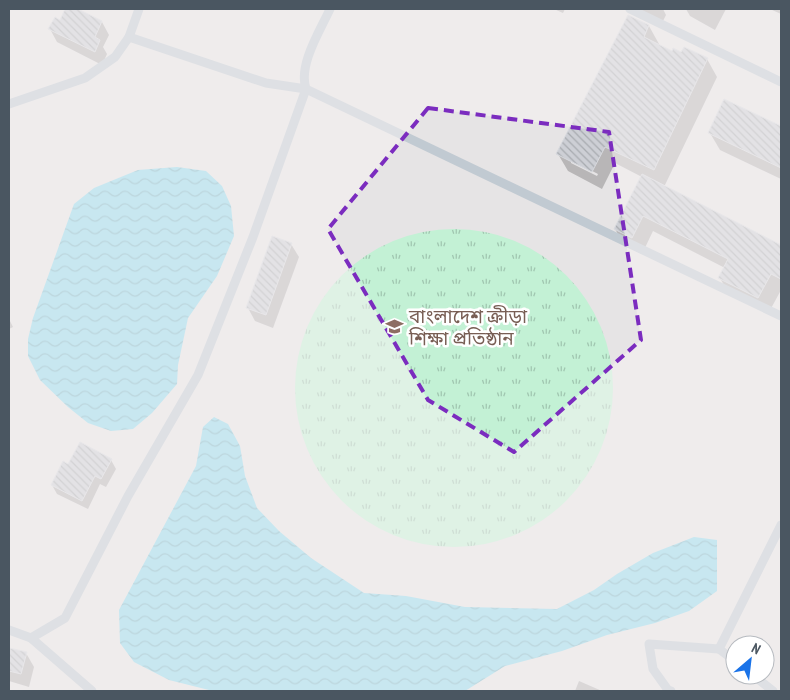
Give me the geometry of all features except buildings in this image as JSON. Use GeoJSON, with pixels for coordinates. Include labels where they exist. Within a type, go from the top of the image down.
{"type":"FeatureCollection","features":[{"type":"Feature","properties":{"kind":"lane"},"geometry":{"type":"LineString","coordinates":[[9,104],[85,78],[115,57],[129,37],[139,9]]}},
{"type":"Feature","properties":{"kind":"lane"},"geometry":{"type":"LineString","coordinates":[[31,638],[65,618],[128,496],[198,375],[253,237],[306,89],[303,80],[307,60],[330,9]]}},
{"type":"Feature","properties":{"kind":"lane"},"geometry":{"type":"LineString","coordinates":[[630,9],[781,82]]}},
{"type":"Feature","properties":{"kind":"lane"},"geometry":{"type":"LineString","coordinates":[[129,37],[266,83],[306,89],[781,316]]}},
{"type":"Feature","properties":{"kind":"lane"},"geometry":{"type":"LineString","coordinates":[[719,649],[781,525]]}},
{"type":"Feature","properties":{"kind":"lane"},"geometry":{"type":"LineString","coordinates":[[9,630],[31,638],[92,691]]}},
{"type":"Feature","properties":{"kind":"lane"},"geometry":{"type":"LineString","coordinates":[[671,691],[668,690],[653,669],[649,644],[719,649],[725,654]]}},
{"type":"Feature","properties":{"kind":"highlighted area"},"geometry":{"type":"Polygon","coordinates":[[[428,108],[609,132],[641,340],[514,452],[428,400],[328,229],[428,108]]]}},
{"type":"Feature","properties":{"kind":"shaded area","name":"বাংলাদেশ ক্রীড়া শিক্ষা প্রতিষ্ঠান"},"geometry":{"type":"Polygon","coordinates":[[[9,9],[781,9],[781,691],[9,691],[9,9]]]}},
{"type":"Feature","properties":{"kind":"green space"},"geometry":{"type":"Polygon","coordinates":[[[438,229],[470,229],[500,235],[529,247],[543,255],[567,275],[587,299],[601,327],[607,342],[613,372],[613,404],[607,434],[601,449],[587,477],[567,501],[543,521],[500,541],[470,547],[438,547],[408,541],[365,521],[341,501],[321,477],[301,434],[295,404],[295,372],[301,342],[321,299],[341,275],[365,255],[408,235],[438,229]]]}},
{"type":"Feature","properties":{"kind":"water"},"geometry":{"type":"Polygon","coordinates":[[[177,167],[206,171],[222,186],[231,206],[234,236],[217,276],[188,318],[178,365],[177,384],[152,413],[133,429],[111,431],[88,423],[40,380],[28,356],[28,339],[33,318],[74,204],[94,188],[138,170],[177,167]]]}},
{"type":"Feature","properties":{"kind":"water"},"geometry":{"type":"Polygon","coordinates":[[[214,417],[228,424],[240,446],[245,476],[257,508],[279,531],[311,558],[364,593],[406,596],[465,607],[557,609],[594,590],[653,553],[694,537],[717,540],[717,591],[689,611],[655,623],[607,635],[562,651],[505,666],[465,691],[213,691],[169,680],[134,662],[120,643],[119,610],[196,466],[203,427],[214,417]]]}},
{"type":"Feature","properties":{"kind":"place","name":"বাংলাদেশ ক্রীড়া শিক্ষা প্রতিষ্ঠান"},"geometry":{"type":"Point","coordinates":[395,327]}}]}
